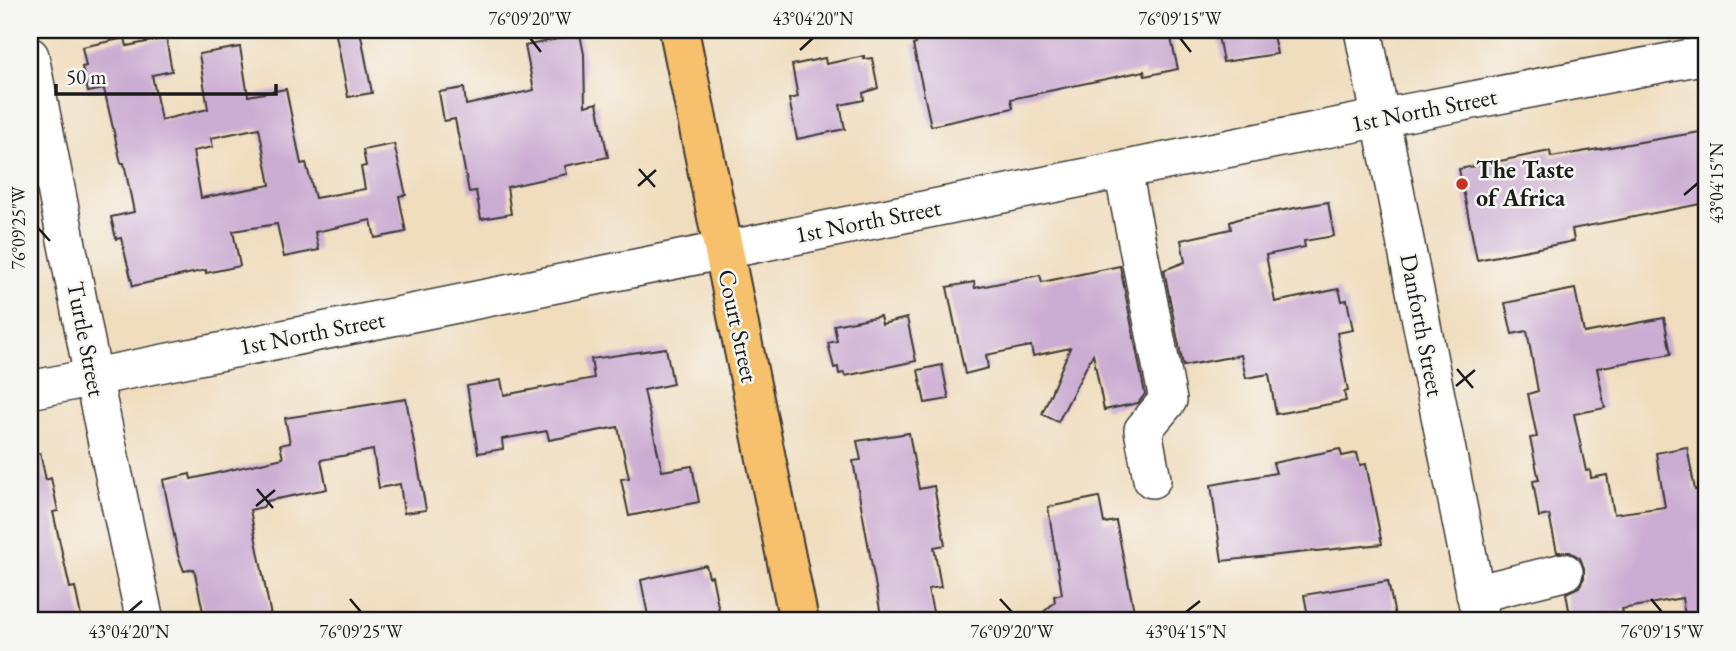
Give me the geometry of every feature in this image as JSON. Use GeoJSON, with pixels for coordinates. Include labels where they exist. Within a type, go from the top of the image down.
{"type":"FeatureCollection","features":[{"type":"Feature","properties":{"kind":"main road","name":"Court Street"},"geometry":{"type":"LineString","coordinates":[[679,30],[799,621]]}},
{"type":"Feature","properties":{"kind":"street","name":"Danforth Street"},"geometry":{"type":"LineString","coordinates":[[1363,30],[1478,608]]}},
{"type":"Feature","properties":{"kind":"street","name":"1st North Street"},"geometry":{"type":"LineString","coordinates":[[30,390],[1380,118],[1706,55]]}},
{"type":"Feature","properties":{"kind":"street","name":"Turtle Street"},"geometry":{"type":"LineString","coordinates":[[30,56],[93,377],[145,621]]}},
{"type":"Feature","properties":{"kind":"street"},"geometry":{"type":"LineString","coordinates":[[1123,170],[1168,400],[1143,429],[1152,479]]}},
{"type":"Feature","properties":{"kind":"street"},"geometry":{"type":"LineString","coordinates":[[1478,608],[1563,572]]}},
{"type":"Feature","properties":{"kind":"building"},"geometry":{"type":"Polygon","coordinates":[[[335,30],[360,30],[372,93],[348,97],[335,30]]]}},
{"type":"Feature","properties":{"kind":"building"},"geometry":{"type":"Polygon","coordinates":[[[953,30],[1169,30],[1178,69],[1145,76],[1144,71],[1011,99],[1013,108],[931,126],[913,45],[916,44],[915,39],[953,30]]]}},
{"type":"Feature","properties":{"kind":"building"},"geometry":{"type":"Polygon","coordinates":[[[1217,30],[1272,30],[1277,54],[1223,62],[1217,30]]]}},
{"type":"Feature","properties":{"kind":"building"},"geometry":{"type":"Polygon","coordinates":[[[580,34],[584,54],[585,106],[597,103],[608,157],[565,166],[567,174],[507,187],[511,214],[481,219],[476,191],[469,192],[455,119],[444,121],[439,92],[464,88],[466,105],[534,90],[525,46],[580,34]]]}},
{"type":"Feature","properties":{"kind":"building"},"geometry":{"type":"Polygon","coordinates":[[[125,38],[127,46],[166,38],[172,71],[152,75],[161,120],[208,109],[199,54],[240,47],[248,96],[286,89],[301,164],[306,163],[315,198],[365,189],[361,167],[366,166],[363,150],[394,144],[406,195],[399,196],[406,232],[375,238],[371,220],[315,232],[319,250],[284,257],[277,224],[233,231],[240,266],[206,273],[206,270],[133,286],[121,238],[116,239],[111,217],[134,212],[124,163],[121,163],[104,89],[88,92],[82,67],[86,66],[82,47],[125,38]],[[259,128],[211,138],[213,147],[193,151],[201,198],[270,185],[259,128]]]}},
{"type":"Feature","properties":{"kind":"building"},"geometry":{"type":"Polygon","coordinates":[[[864,56],[864,59],[872,58],[878,88],[863,93],[864,100],[840,105],[845,129],[797,139],[789,99],[798,97],[792,65],[825,58],[826,64],[864,56]]]}},
{"type":"Feature","properties":{"kind":"building"},"geometry":{"type":"Polygon","coordinates":[[[1706,131],[1706,203],[1572,229],[1574,241],[1477,260],[1459,169],[1550,151],[1551,157],[1706,131]]]}},
{"type":"Feature","properties":{"kind":"building"},"geometry":{"type":"Polygon","coordinates":[[[1328,202],[1334,236],[1304,241],[1305,247],[1266,255],[1275,302],[1339,289],[1342,301],[1347,300],[1353,330],[1337,333],[1348,391],[1344,392],[1346,401],[1276,414],[1269,374],[1246,378],[1241,355],[1183,366],[1164,270],[1185,262],[1181,240],[1231,229],[1230,222],[1241,218],[1328,202]]]}},
{"type":"Feature","properties":{"kind":"building"},"geometry":{"type":"Polygon","coordinates":[[[1120,266],[1145,394],[1138,403],[1104,410],[1093,354],[1058,422],[1042,414],[1070,348],[1033,356],[1031,346],[986,355],[988,368],[965,374],[947,287],[974,282],[975,288],[1040,275],[1042,282],[1120,266]]]}},
{"type":"Feature","properties":{"kind":"building"},"geometry":{"type":"Polygon","coordinates":[[[1575,289],[1584,333],[1664,318],[1671,354],[1597,368],[1605,408],[1574,414],[1586,471],[1590,470],[1591,478],[1607,475],[1614,514],[1665,507],[1656,453],[1687,447],[1695,490],[1703,488],[1706,503],[1706,621],[1686,621],[1682,598],[1622,609],[1623,613],[1571,621],[1566,593],[1579,587],[1584,578],[1584,568],[1580,558],[1570,552],[1557,552],[1549,515],[1539,517],[1533,481],[1539,480],[1530,438],[1537,437],[1528,394],[1538,391],[1527,331],[1512,334],[1505,303],[1575,289]]]}},
{"type":"Feature","properties":{"kind":"building"},"geometry":{"type":"Polygon","coordinates":[[[880,316],[882,324],[907,318],[916,361],[845,376],[844,373],[839,374],[838,367],[834,368],[828,343],[837,341],[834,325],[880,316]]]}},
{"type":"Feature","properties":{"kind":"building"},"geometry":{"type":"Polygon","coordinates":[[[666,348],[673,384],[644,390],[662,471],[692,466],[699,502],[629,516],[621,479],[629,478],[618,427],[549,440],[547,431],[502,439],[503,449],[478,453],[467,386],[501,380],[504,395],[594,378],[591,359],[666,348]]]}},
{"type":"Feature","properties":{"kind":"building"},"geometry":{"type":"Polygon","coordinates":[[[942,365],[949,399],[925,403],[918,370],[942,365]]]}},
{"type":"Feature","properties":{"kind":"building"},"geometry":{"type":"Polygon","coordinates":[[[406,399],[426,510],[404,513],[400,484],[379,488],[373,450],[321,460],[327,489],[267,501],[263,507],[250,510],[272,621],[205,621],[194,569],[184,571],[178,555],[163,480],[190,474],[191,479],[283,458],[280,445],[290,443],[285,418],[406,399]]]}},
{"type":"Feature","properties":{"kind":"building"},"geometry":{"type":"Polygon","coordinates":[[[909,433],[919,489],[934,486],[945,545],[934,547],[941,587],[928,589],[935,621],[882,621],[853,461],[861,460],[857,441],[909,433]]]}},
{"type":"Feature","properties":{"kind":"building"},"geometry":{"type":"Polygon","coordinates":[[[1340,449],[1342,456],[1357,453],[1360,465],[1366,464],[1382,544],[1222,561],[1211,485],[1276,473],[1273,463],[1340,449]]]}},
{"type":"Feature","properties":{"kind":"building"},"geometry":{"type":"Polygon","coordinates":[[[40,453],[46,480],[51,478],[58,511],[53,512],[70,588],[75,587],[82,621],[33,621],[30,604],[30,454],[40,453]]]}},
{"type":"Feature","properties":{"kind":"building"},"geometry":{"type":"Polygon","coordinates":[[[1099,497],[1104,523],[1116,521],[1136,621],[1033,621],[1055,602],[1054,596],[1062,594],[1048,507],[1099,497]]]}},
{"type":"Feature","properties":{"kind":"building"},"geometry":{"type":"Polygon","coordinates":[[[706,565],[709,577],[712,576],[721,621],[649,621],[641,580],[706,565]]]}},
{"type":"Feature","properties":{"kind":"building"},"geometry":{"type":"Polygon","coordinates":[[[1388,581],[1396,621],[1309,621],[1304,595],[1388,581]]]}},
{"type":"Feature","properties":{"kind":"place","name":"The Taste of Africa"},"geometry":{"type":"Point","coordinates":[1462,184]}}]}
